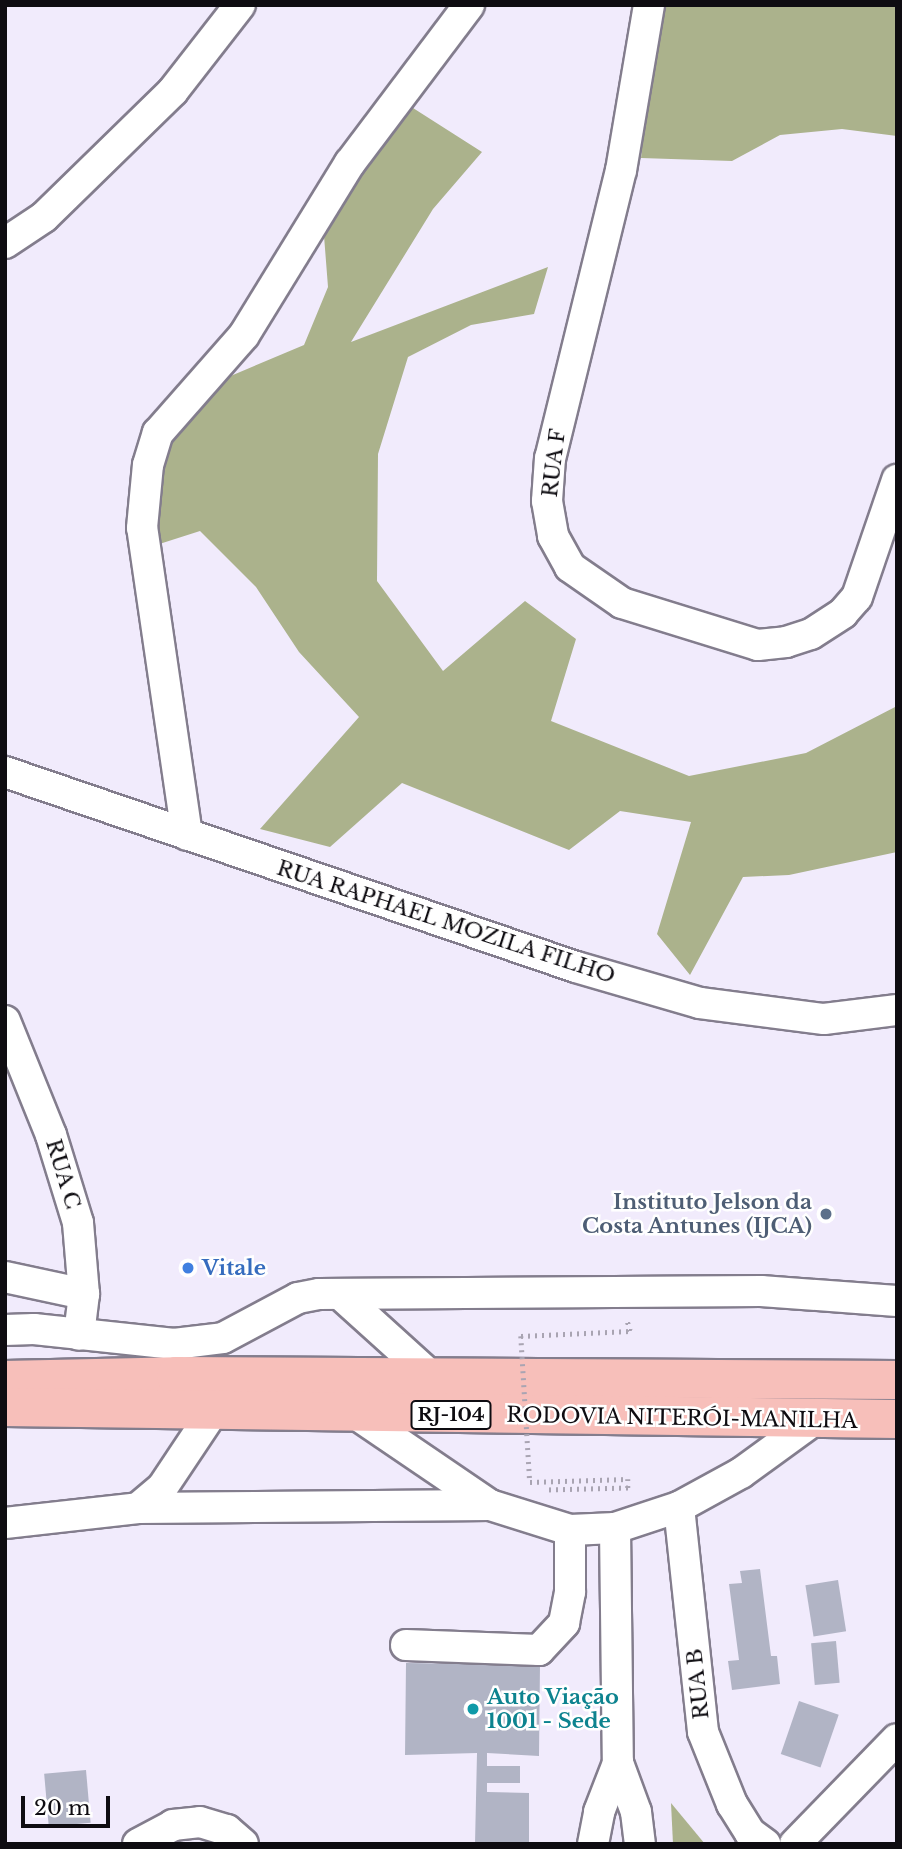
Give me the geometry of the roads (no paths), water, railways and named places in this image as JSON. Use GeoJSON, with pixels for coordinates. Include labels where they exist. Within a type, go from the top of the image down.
{"type":"FeatureCollection","features":[{"type":"Feature","properties":{"kind":"highway","name":"RODOVIA NITERÓI-MANILHA"},"geometry":{"type":"LineString","coordinates":[[5,1380],[175,1360],[432,1377],[897,1380]]}},
{"type":"Feature","properties":{"kind":"highway","name":"RODOVIA NITERÓI-MANILHA"},"geometry":{"type":"LineString","coordinates":[[5,1407],[212,1413],[897,1419]]}},
{"type":"Feature","properties":{"kind":"street"},"geometry":{"type":"LineString","coordinates":[[5,243],[44,218],[173,92],[240,5]]}},
{"type":"Feature","properties":{"kind":"street"},"geometry":{"type":"LineString","coordinates":[[187,835],[142,528],[148,465],[158,433],[244,335],[350,163],[469,5]]}},
{"type":"Feature","properties":{"kind":"street","name":"RUA F"},"geometry":{"type":"LineString","coordinates":[[649,5],[621,170],[550,458],[547,500],[553,536],[570,567],[622,603],[758,645],[786,642],[811,635],[843,613],[856,597],[897,480]]}},
{"type":"Feature","properties":{"kind":"street","name":"RUA RAPHAEL MOZILA FILHO"},"geometry":{"type":"LineString","coordinates":[[5,772],[576,967],[700,1003],[824,1019],[897,1010]]}},
{"type":"Feature","properties":{"kind":"street","name":"RUA C"},"geometry":{"type":"LineString","coordinates":[[5,1021],[51,1135],[78,1223],[84,1294],[79,1335]]}},
{"type":"Feature","properties":{"kind":"street"},"geometry":{"type":"LineString","coordinates":[[5,1277],[84,1294]]}},
{"type":"Feature","properties":{"kind":"street"},"geometry":{"type":"LineString","coordinates":[[5,1330],[79,1335],[175,1360],[298,1298],[340,1294],[761,1291],[897,1301]]}},
{"type":"Feature","properties":{"kind":"street"},"geometry":{"type":"LineString","coordinates":[[340,1294],[432,1377]]}},
{"type":"Feature","properties":{"kind":"street"},"geometry":{"type":"LineString","coordinates":[[138,1508],[162,1488],[212,1413]]}},
{"type":"Feature","properties":{"kind":"street"},"geometry":{"type":"LineString","coordinates":[[356,1414],[490,1505],[538,1523],[570,1530],[615,1528],[678,1507],[741,1473],[814,1420]]}},
{"type":"Feature","properties":{"kind":"street"},"geometry":{"type":"LineString","coordinates":[[5,1523],[138,1508],[490,1505]]}},
{"type":"Feature","properties":{"kind":"street","name":"RUA B"},"geometry":{"type":"LineString","coordinates":[[678,1507],[703,1732],[732,1804],[750,1833],[765,1844]]}},
{"type":"Feature","properties":{"kind":"street"},"geometry":{"type":"LineString","coordinates":[[615,1528],[618,1763],[636,1812],[640,1844]]}},
{"type":"Feature","properties":{"kind":"street"},"geometry":{"type":"LineString","coordinates":[[406,1645],[539,1650],[564,1623],[570,1592],[570,1530]]}},
{"type":"Feature","properties":{"kind":"street"},"geometry":{"type":"LineString","coordinates":[[794,1844],[897,1739]]}},
{"type":"Feature","properties":{"kind":"street"},"geometry":{"type":"LineString","coordinates":[[593,1844],[599,1812],[618,1763]]}},
{"type":"Feature","properties":{"kind":"street"},"geometry":{"type":"LineString","coordinates":[[138,1844],[173,1825],[200,1822],[228,1830],[243,1844]]}},
{"type":"Feature","properties":{"kind":"place","name":"Instituto Jelson da Costa Antunes (IJCA)"},"geometry":{"type":"Point","coordinates":[826,1214]}},
{"type":"Feature","properties":{"kind":"place","name":"Vitale"},"geometry":{"type":"Point","coordinates":[188,1268]}},
{"type":"Feature","properties":{"kind":"place","name":"Auto Viação 1001 - Sede"},"geometry":{"type":"Point","coordinates":[473,1709]}}]}
